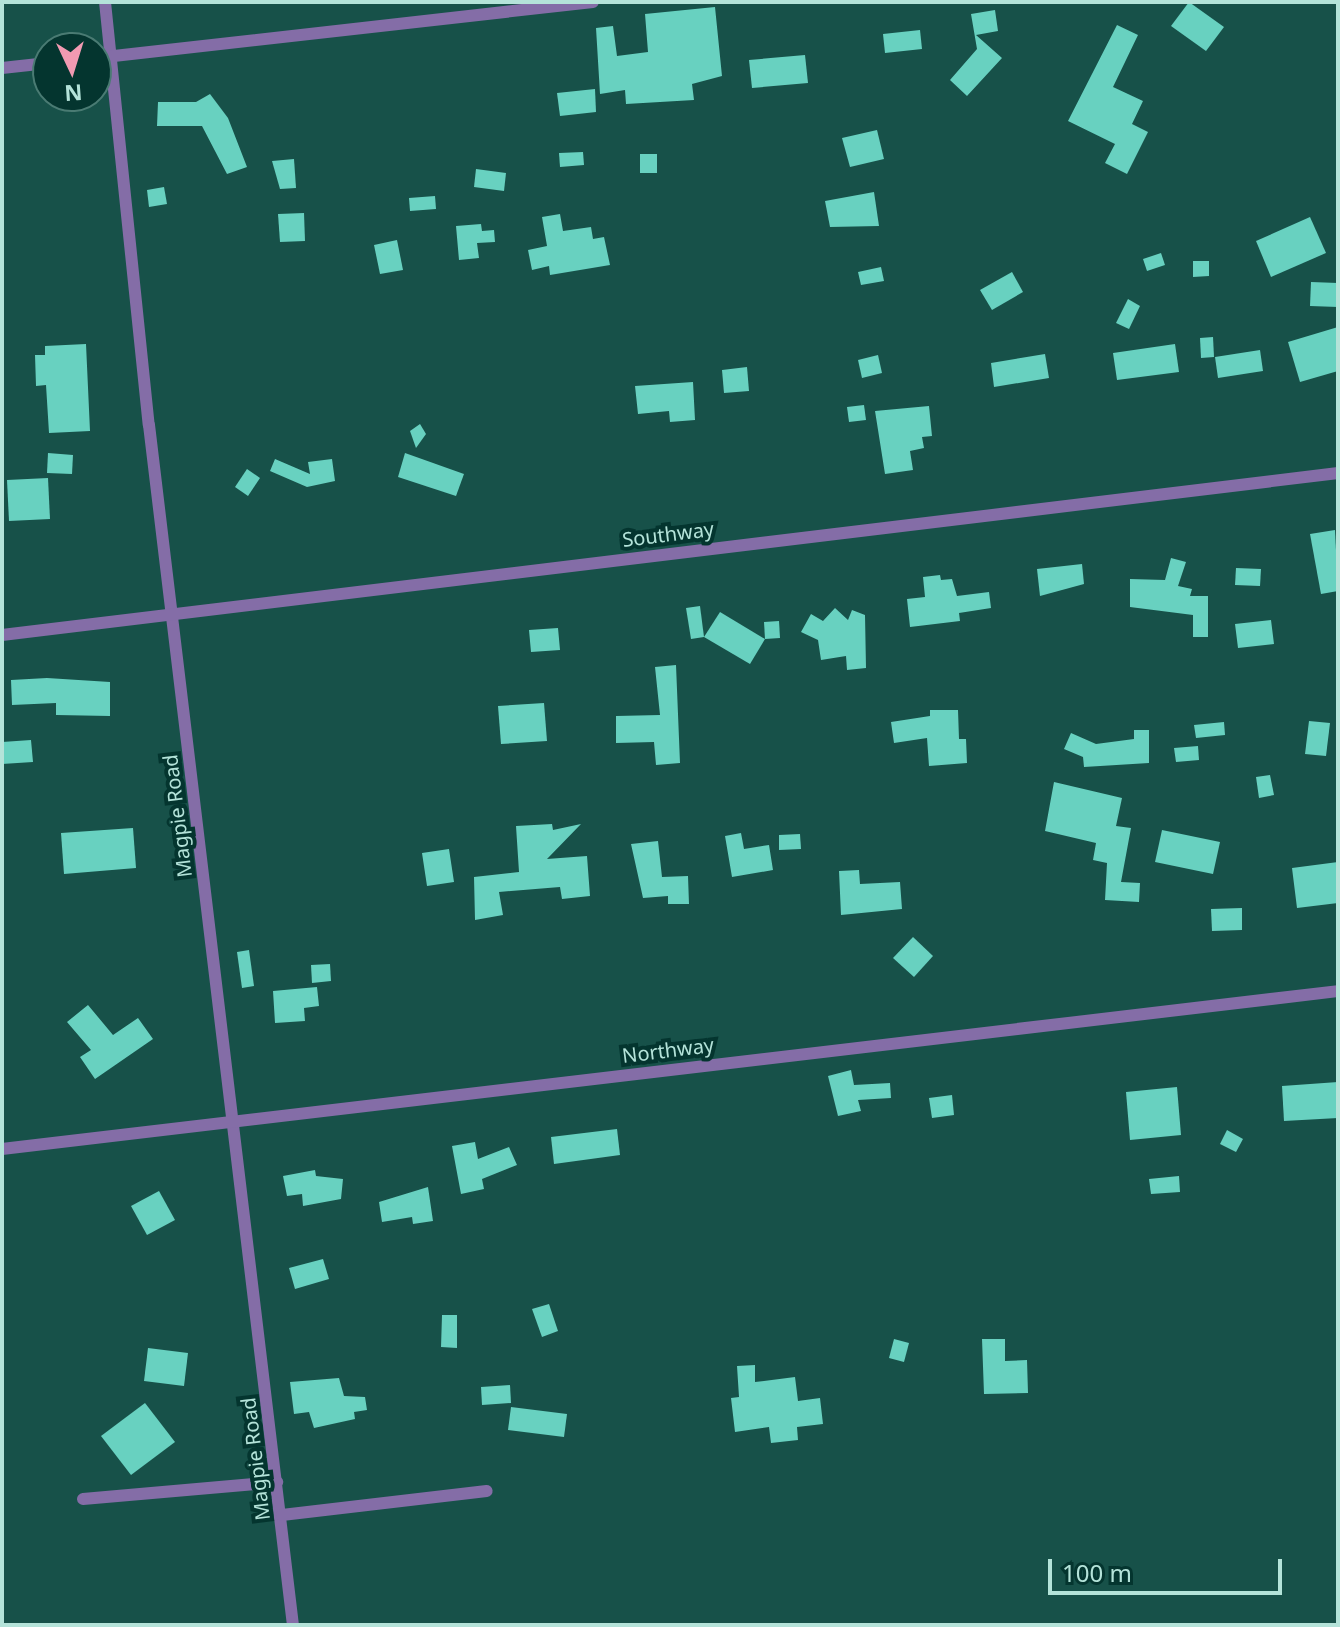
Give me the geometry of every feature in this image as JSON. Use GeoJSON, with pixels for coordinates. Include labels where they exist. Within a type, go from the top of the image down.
{"type":"FeatureCollection","features":[{"type":"Feature","properties":{"kind":"street","name":"Magpie Road"},"geometry":{"type":"LineString","coordinates":[[105,2],[108,32]]}},
{"type":"Feature","properties":{"kind":"street"},"geometry":{"type":"LineString","coordinates":[[112,56],[593,2]]}},
{"type":"Feature","properties":{"kind":"street"},"geometry":{"type":"LineString","coordinates":[[2,68],[32,65]]}},
{"type":"Feature","properties":{"kind":"street","name":"Magpie Road"},"geometry":{"type":"LineString","coordinates":[[112,65],[293,1625]]}},
{"type":"Feature","properties":{"kind":"street","name":"Southway"},"geometry":{"type":"LineString","coordinates":[[2,635],[1338,473]]}},
{"type":"Feature","properties":{"kind":"street","name":"Northway"},"geometry":{"type":"LineString","coordinates":[[2,1149],[1338,991]]}},
{"type":"Feature","properties":{"kind":"street"},"geometry":{"type":"LineString","coordinates":[[83,1499],[277,1482]]}},
{"type":"Feature","properties":{"kind":"street"},"geometry":{"type":"LineString","coordinates":[[282,1515],[487,1491]]}},
{"type":"Feature","properties":{"kind":"building"},"geometry":{"type":"Polygon","coordinates":[[[1189,2],[1224,27],[1206,51],[1171,26],[1189,2]]]}},
{"type":"Feature","properties":{"kind":"building"},"geometry":{"type":"Polygon","coordinates":[[[715,7],[722,76],[692,84],[694,100],[626,104],[625,90],[600,94],[596,28],[613,26],[617,56],[648,52],[645,14],[715,7]]]}},
{"type":"Feature","properties":{"kind":"building"},"geometry":{"type":"Polygon","coordinates":[[[995,10],[998,31],[976,35],[1002,58],[967,96],[950,80],[977,49],[971,14],[995,10]]]}},
{"type":"Feature","properties":{"kind":"building"},"geometry":{"type":"Polygon","coordinates":[[[1117,25],[1138,35],[1113,87],[1143,101],[1132,124],[1148,132],[1127,174],[1105,163],[1115,144],[1068,121],[1117,25]]]}},
{"type":"Feature","properties":{"kind":"building"},"geometry":{"type":"Polygon","coordinates":[[[920,30],[922,49],[885,53],[883,34],[920,30]]]}},
{"type":"Feature","properties":{"kind":"building"},"geometry":{"type":"Polygon","coordinates":[[[805,55],[808,83],[752,88],[749,60],[805,55]]]}},
{"type":"Feature","properties":{"kind":"building"},"geometry":{"type":"Polygon","coordinates":[[[595,89],[596,112],[560,116],[557,93],[595,89]]]}},
{"type":"Feature","properties":{"kind":"building"},"geometry":{"type":"Polygon","coordinates":[[[210,94],[228,118],[247,167],[227,174],[202,126],[157,126],[158,102],[196,102],[210,94]]]}},
{"type":"Feature","properties":{"kind":"building"},"geometry":{"type":"Polygon","coordinates":[[[877,130],[884,159],[850,167],[842,138],[877,130]]]}},
{"type":"Feature","properties":{"kind":"building"},"geometry":{"type":"Polygon","coordinates":[[[583,152],[584,165],[560,167],[559,153],[583,152]]]}},
{"type":"Feature","properties":{"kind":"building"},"geometry":{"type":"Polygon","coordinates":[[[640,154],[657,154],[657,173],[640,173],[640,154]]]}},
{"type":"Feature","properties":{"kind":"building"},"geometry":{"type":"Polygon","coordinates":[[[294,159],[296,188],[280,189],[272,161],[294,159]]]}},
{"type":"Feature","properties":{"kind":"building"},"geometry":{"type":"Polygon","coordinates":[[[476,169],[506,173],[504,191],[474,187],[476,169]]]}},
{"type":"Feature","properties":{"kind":"building"},"geometry":{"type":"Polygon","coordinates":[[[164,187],[167,204],[149,207],[147,190],[164,187]]]}},
{"type":"Feature","properties":{"kind":"building"},"geometry":{"type":"Polygon","coordinates":[[[874,192],[879,226],[830,227],[825,201],[874,192]]]}},
{"type":"Feature","properties":{"kind":"building"},"geometry":{"type":"Polygon","coordinates":[[[435,196],[436,209],[410,211],[409,198],[435,196]]]}},
{"type":"Feature","properties":{"kind":"building"},"geometry":{"type":"Polygon","coordinates":[[[304,213],[305,241],[280,242],[278,214],[304,213]]]}},
{"type":"Feature","properties":{"kind":"building"},"geometry":{"type":"Polygon","coordinates":[[[560,214],[563,231],[591,227],[593,239],[604,237],[610,265],[550,275],[549,266],[532,270],[528,250],[547,246],[542,217],[560,214]]]}},
{"type":"Feature","properties":{"kind":"building"},"geometry":{"type":"Polygon","coordinates":[[[1310,217],[1326,253],[1271,277],[1256,241],[1310,217]]]}},
{"type":"Feature","properties":{"kind":"building"},"geometry":{"type":"Polygon","coordinates":[[[481,224],[482,231],[494,230],[495,242],[477,243],[479,258],[459,260],[456,226],[481,224]]]}},
{"type":"Feature","properties":{"kind":"building"},"geometry":{"type":"Polygon","coordinates":[[[397,240],[403,270],[380,274],[374,245],[397,240]]]}},
{"type":"Feature","properties":{"kind":"building"},"geometry":{"type":"Polygon","coordinates":[[[1161,253],[1165,265],[1147,271],[1143,259],[1161,253]]]}},
{"type":"Feature","properties":{"kind":"building"},"geometry":{"type":"Polygon","coordinates":[[[1193,261],[1209,261],[1209,276],[1193,277],[1193,261]]]}},
{"type":"Feature","properties":{"kind":"building"},"geometry":{"type":"Polygon","coordinates":[[[881,267],[884,281],[861,285],[858,272],[881,267]]]}},
{"type":"Feature","properties":{"kind":"building"},"geometry":{"type":"Polygon","coordinates":[[[1012,272],[1023,292],[992,310],[980,290],[1012,272]]]}},
{"type":"Feature","properties":{"kind":"building"},"geometry":{"type":"Polygon","coordinates":[[[1311,282],[1338,283],[1338,307],[1310,306],[1311,282]]]}},
{"type":"Feature","properties":{"kind":"building"},"geometry":{"type":"Polygon","coordinates":[[[1128,299],[1140,306],[1129,329],[1116,323],[1128,299]]]}},
{"type":"Feature","properties":{"kind":"building"},"geometry":{"type":"Polygon","coordinates":[[[1338,327],[1338,371],[1300,382],[1288,342],[1338,327]]]}},
{"type":"Feature","properties":{"kind":"building"},"geometry":{"type":"Polygon","coordinates":[[[1213,337],[1214,357],[1201,358],[1200,338],[1213,337]]]}},
{"type":"Feature","properties":{"kind":"building"},"geometry":{"type":"Polygon","coordinates":[[[86,344],[90,431],[49,433],[46,385],[36,386],[35,355],[45,355],[45,346],[86,344]]]}},
{"type":"Feature","properties":{"kind":"building"},"geometry":{"type":"Polygon","coordinates":[[[1175,344],[1179,372],[1117,380],[1113,353],[1175,344]]]}},
{"type":"Feature","properties":{"kind":"building"},"geometry":{"type":"Polygon","coordinates":[[[1260,350],[1263,371],[1218,378],[1215,357],[1260,350]]]}},
{"type":"Feature","properties":{"kind":"building"},"geometry":{"type":"Polygon","coordinates":[[[1045,354],[1049,378],[994,387],[991,363],[1045,354]]]}},
{"type":"Feature","properties":{"kind":"building"},"geometry":{"type":"Polygon","coordinates":[[[878,355],[882,373],[862,378],[858,360],[878,355]]]}},
{"type":"Feature","properties":{"kind":"building"},"geometry":{"type":"Polygon","coordinates":[[[747,367],[749,391],[724,393],[722,370],[747,367]]]}},
{"type":"Feature","properties":{"kind":"building"},"geometry":{"type":"Polygon","coordinates":[[[693,382],[695,420],[670,422],[669,411],[638,414],[635,386],[693,382]]]}},
{"type":"Feature","properties":{"kind":"building"},"geometry":{"type":"Polygon","coordinates":[[[864,405],[866,420],[849,422],[847,407],[864,405]]]}},
{"type":"Feature","properties":{"kind":"building"},"geometry":{"type":"Polygon","coordinates":[[[929,406],[932,436],[922,437],[924,448],[910,451],[913,470],[885,474],[875,411],[929,406]]]}},
{"type":"Feature","properties":{"kind":"building"},"geometry":{"type":"Polygon","coordinates":[[[420,424],[426,434],[416,448],[410,431],[420,424]]]}},
{"type":"Feature","properties":{"kind":"building"},"geometry":{"type":"Polygon","coordinates":[[[48,453],[73,455],[72,474],[47,473],[48,453]]]}},
{"type":"Feature","properties":{"kind":"building"},"geometry":{"type":"Polygon","coordinates":[[[405,453],[464,474],[456,496],[398,477],[405,453]]]}},
{"type":"Feature","properties":{"kind":"building"},"geometry":{"type":"Polygon","coordinates":[[[275,459],[310,474],[308,462],[332,459],[335,481],[307,487],[270,471],[275,459]]]}},
{"type":"Feature","properties":{"kind":"building"},"geometry":{"type":"Polygon","coordinates":[[[247,469],[260,478],[248,496],[235,487],[247,469]]]}},
{"type":"Feature","properties":{"kind":"building"},"geometry":{"type":"Polygon","coordinates":[[[48,478],[50,519],[9,521],[7,480],[48,478]]]}},
{"type":"Feature","properties":{"kind":"building"},"geometry":{"type":"Polygon","coordinates":[[[1335,530],[1338,591],[1321,594],[1310,534],[1335,530]]]}},
{"type":"Feature","properties":{"kind":"building"},"geometry":{"type":"Polygon","coordinates":[[[1171,558],[1186,562],[1178,586],[1192,589],[1190,596],[1208,596],[1208,637],[1193,637],[1193,615],[1130,607],[1130,579],[1165,580],[1171,558]]]}},
{"type":"Feature","properties":{"kind":"building"},"geometry":{"type":"Polygon","coordinates":[[[1082,564],[1084,584],[1040,596],[1037,569],[1082,564]]]}},
{"type":"Feature","properties":{"kind":"building"},"geometry":{"type":"Polygon","coordinates":[[[1236,568],[1261,569],[1260,586],[1235,585],[1236,568]]]}},
{"type":"Feature","properties":{"kind":"building"},"geometry":{"type":"Polygon","coordinates":[[[940,575],[941,580],[952,579],[957,596],[989,592],[991,608],[959,613],[960,621],[910,627],[907,599],[925,597],[923,577],[940,575]]]}},
{"type":"Feature","properties":{"kind":"building"},"geometry":{"type":"Polygon","coordinates":[[[700,606],[704,637],[691,639],[686,608],[700,606]]]}},
{"type":"Feature","properties":{"kind":"building"},"geometry":{"type":"Polygon","coordinates":[[[835,608],[848,620],[852,610],[865,615],[866,668],[847,670],[846,656],[821,660],[818,640],[801,632],[811,614],[823,621],[835,608]]]}},
{"type":"Feature","properties":{"kind":"building"},"geometry":{"type":"Polygon","coordinates":[[[720,612],[765,639],[750,664],[704,637],[720,612]]]}},
{"type":"Feature","properties":{"kind":"building"},"geometry":{"type":"Polygon","coordinates":[[[1271,620],[1274,644],[1238,648],[1235,624],[1271,620]]]}},
{"type":"Feature","properties":{"kind":"building"},"geometry":{"type":"Polygon","coordinates":[[[779,621],[780,638],[765,639],[764,622],[779,621]]]}},
{"type":"Feature","properties":{"kind":"building"},"geometry":{"type":"Polygon","coordinates":[[[558,628],[560,650],[531,652],[529,630],[558,628]]]}},
{"type":"Feature","properties":{"kind":"building"},"geometry":{"type":"Polygon","coordinates":[[[676,665],[680,763],[656,765],[654,742],[616,743],[616,716],[660,715],[655,667],[676,665]]]}},
{"type":"Feature","properties":{"kind":"building"},"geometry":{"type":"Polygon","coordinates":[[[47,678],[110,682],[110,716],[56,715],[56,703],[12,705],[11,680],[47,678]]]}},
{"type":"Feature","properties":{"kind":"building"},"geometry":{"type":"Polygon","coordinates":[[[544,703],[547,741],[501,744],[498,706],[544,703]]]}},
{"type":"Feature","properties":{"kind":"building"},"geometry":{"type":"Polygon","coordinates":[[[930,710],[958,710],[959,739],[966,739],[967,763],[929,766],[927,738],[894,743],[891,722],[930,716],[930,710]]]}},
{"type":"Feature","properties":{"kind":"building"},"geometry":{"type":"Polygon","coordinates":[[[1309,721],[1330,723],[1326,756],[1305,754],[1309,721]]]}},
{"type":"Feature","properties":{"kind":"building"},"geometry":{"type":"Polygon","coordinates":[[[1224,722],[1225,735],[1196,738],[1194,725],[1224,722]]]}},
{"type":"Feature","properties":{"kind":"building"},"geometry":{"type":"Polygon","coordinates":[[[1134,730],[1149,730],[1149,763],[1084,767],[1083,757],[1064,749],[1071,733],[1096,744],[1134,739],[1134,730]]]}},
{"type":"Feature","properties":{"kind":"building"},"geometry":{"type":"Polygon","coordinates":[[[31,740],[33,762],[2,764],[2,742],[31,740]]]}},
{"type":"Feature","properties":{"kind":"building"},"geometry":{"type":"Polygon","coordinates":[[[1198,746],[1199,760],[1176,762],[1174,748],[1198,746]]]}},
{"type":"Feature","properties":{"kind":"building"},"geometry":{"type":"Polygon","coordinates":[[[1270,775],[1274,795],[1259,798],[1256,777],[1270,775]]]}},
{"type":"Feature","properties":{"kind":"building"},"geometry":{"type":"Polygon","coordinates":[[[1054,782],[1122,798],[1116,826],[1131,828],[1121,882],[1140,883],[1139,902],[1105,900],[1107,863],[1093,860],[1096,843],[1045,831],[1054,782]]]}},
{"type":"Feature","properties":{"kind":"building"},"geometry":{"type":"Polygon","coordinates":[[[552,824],[553,830],[581,824],[547,859],[587,856],[590,896],[562,899],[560,887],[499,892],[503,915],[475,920],[474,877],[519,872],[516,826],[552,824]]]}},
{"type":"Feature","properties":{"kind":"building"},"geometry":{"type":"Polygon","coordinates":[[[133,828],[136,868],[64,874],[61,833],[133,828]]]}},
{"type":"Feature","properties":{"kind":"building"},"geometry":{"type":"Polygon","coordinates":[[[1162,830],[1220,842],[1213,874],[1155,862],[1162,830]]]}},
{"type":"Feature","properties":{"kind":"building"},"geometry":{"type":"Polygon","coordinates":[[[741,833],[744,849],[769,845],[773,870],[732,877],[725,836],[741,833]]]}},
{"type":"Feature","properties":{"kind":"building"},"geometry":{"type":"Polygon","coordinates":[[[800,834],[801,849],[779,850],[779,835],[800,834]]]}},
{"type":"Feature","properties":{"kind":"building"},"geometry":{"type":"Polygon","coordinates":[[[658,841],[662,877],[688,876],[689,904],[668,904],[668,896],[643,898],[631,844],[658,841]]]}},
{"type":"Feature","properties":{"kind":"building"},"geometry":{"type":"Polygon","coordinates":[[[449,849],[454,882],[427,886],[422,853],[449,849]]]}},
{"type":"Feature","properties":{"kind":"building"},"geometry":{"type":"Polygon","coordinates":[[[1338,862],[1338,903],[1297,908],[1292,868],[1338,862]]]}},
{"type":"Feature","properties":{"kind":"building"},"geometry":{"type":"Polygon","coordinates":[[[859,870],[860,884],[900,882],[902,909],[841,915],[839,871],[859,870]]]}},
{"type":"Feature","properties":{"kind":"building"},"geometry":{"type":"Polygon","coordinates":[[[1242,908],[1242,930],[1212,931],[1211,909],[1242,908]]]}},
{"type":"Feature","properties":{"kind":"building"},"geometry":{"type":"Polygon","coordinates":[[[913,937],[933,956],[914,977],[893,958],[913,937]]]}},
{"type":"Feature","properties":{"kind":"building"},"geometry":{"type":"Polygon","coordinates":[[[249,950],[254,986],[242,988],[237,952],[249,950]]]}},
{"type":"Feature","properties":{"kind":"building"},"geometry":{"type":"Polygon","coordinates":[[[330,964],[331,981],[312,983],[311,965],[330,964]]]}},
{"type":"Feature","properties":{"kind":"building"},"geometry":{"type":"Polygon","coordinates":[[[317,987],[319,1006],[304,1008],[305,1021],[275,1023],[273,991],[317,987]]]}},
{"type":"Feature","properties":{"kind":"building"},"geometry":{"type":"Polygon","coordinates":[[[88,1005],[113,1035],[138,1018],[153,1039],[95,1079],[80,1057],[91,1050],[67,1022],[88,1005]]]}},
{"type":"Feature","properties":{"kind":"building"},"geometry":{"type":"Polygon","coordinates":[[[851,1070],[854,1085],[890,1083],[891,1098],[858,1100],[861,1111],[838,1116],[828,1076],[851,1070]]]}},
{"type":"Feature","properties":{"kind":"building"},"geometry":{"type":"Polygon","coordinates":[[[1338,1082],[1338,1118],[1284,1121],[1282,1086],[1338,1082]]]}},
{"type":"Feature","properties":{"kind":"building"},"geometry":{"type":"Polygon","coordinates":[[[1177,1087],[1181,1135],[1130,1140],[1126,1092],[1177,1087]]]}},
{"type":"Feature","properties":{"kind":"building"},"geometry":{"type":"Polygon","coordinates":[[[952,1095],[954,1115],[932,1118],[929,1098],[952,1095]]]}},
{"type":"Feature","properties":{"kind":"building"},"geometry":{"type":"Polygon","coordinates":[[[617,1129],[620,1155],[554,1164],[551,1137],[617,1129]]]}},
{"type":"Feature","properties":{"kind":"building"},"geometry":{"type":"Polygon","coordinates":[[[1227,1130],[1243,1139],[1236,1152],[1220,1144],[1227,1130]]]}},
{"type":"Feature","properties":{"kind":"building"},"geometry":{"type":"Polygon","coordinates":[[[475,1142],[478,1159],[509,1147],[517,1165],[482,1179],[484,1189],[461,1194],[452,1146],[475,1142]]]}},
{"type":"Feature","properties":{"kind":"building"},"geometry":{"type":"Polygon","coordinates":[[[315,1170],[316,1176],[343,1179],[341,1199],[303,1206],[302,1194],[287,1196],[283,1176],[315,1170]]]}},
{"type":"Feature","properties":{"kind":"building"},"geometry":{"type":"Polygon","coordinates":[[[1179,1176],[1180,1192],[1151,1194],[1149,1179],[1179,1176]]]}},
{"type":"Feature","properties":{"kind":"building"},"geometry":{"type":"Polygon","coordinates":[[[428,1187],[433,1221],[413,1224],[412,1217],[382,1222],[379,1202],[428,1187]]]}},
{"type":"Feature","properties":{"kind":"building"},"geometry":{"type":"Polygon","coordinates":[[[159,1191],[175,1220],[147,1235],[131,1206],[159,1191]]]}},
{"type":"Feature","properties":{"kind":"building"},"geometry":{"type":"Polygon","coordinates":[[[323,1259],[329,1279],[295,1289],[289,1268],[323,1259]]]}},
{"type":"Feature","properties":{"kind":"building"},"geometry":{"type":"Polygon","coordinates":[[[549,1304],[558,1331],[542,1337],[532,1309],[549,1304]]]}},
{"type":"Feature","properties":{"kind":"building"},"geometry":{"type":"Polygon","coordinates":[[[442,1315],[457,1315],[457,1348],[441,1347],[442,1315]]]}},
{"type":"Feature","properties":{"kind":"building"},"geometry":{"type":"Polygon","coordinates":[[[894,1339],[909,1343],[904,1362],[889,1358],[894,1339]]]}},
{"type":"Feature","properties":{"kind":"building"},"geometry":{"type":"Polygon","coordinates":[[[982,1339],[1005,1339],[1005,1361],[1027,1360],[1028,1393],[984,1394],[982,1339]]]}},
{"type":"Feature","properties":{"kind":"building"},"geometry":{"type":"Polygon","coordinates":[[[148,1348],[188,1353],[184,1386],[144,1381],[148,1348]]]}},
{"type":"Feature","properties":{"kind":"building"},"geometry":{"type":"Polygon","coordinates":[[[755,1365],[755,1382],[795,1377],[798,1401],[820,1398],[823,1424],[797,1427],[798,1440],[771,1443],[769,1427],[735,1432],[731,1398],[739,1397],[737,1366],[755,1365]]]}},
{"type":"Feature","properties":{"kind":"building"},"geometry":{"type":"Polygon","coordinates":[[[339,1378],[344,1396],[365,1397],[367,1410],[354,1412],[355,1419],[314,1428],[309,1412],[294,1414],[290,1382],[339,1378]]]}},
{"type":"Feature","properties":{"kind":"building"},"geometry":{"type":"Polygon","coordinates":[[[510,1385],[511,1403],[482,1405],[481,1387],[510,1385]]]}},
{"type":"Feature","properties":{"kind":"building"},"geometry":{"type":"Polygon","coordinates":[[[145,1403],[175,1442],[131,1475],[101,1436],[145,1403]]]}},
{"type":"Feature","properties":{"kind":"building"},"geometry":{"type":"Polygon","coordinates":[[[511,1407],[567,1414],[564,1437],[508,1430],[511,1407]]]}}]}
